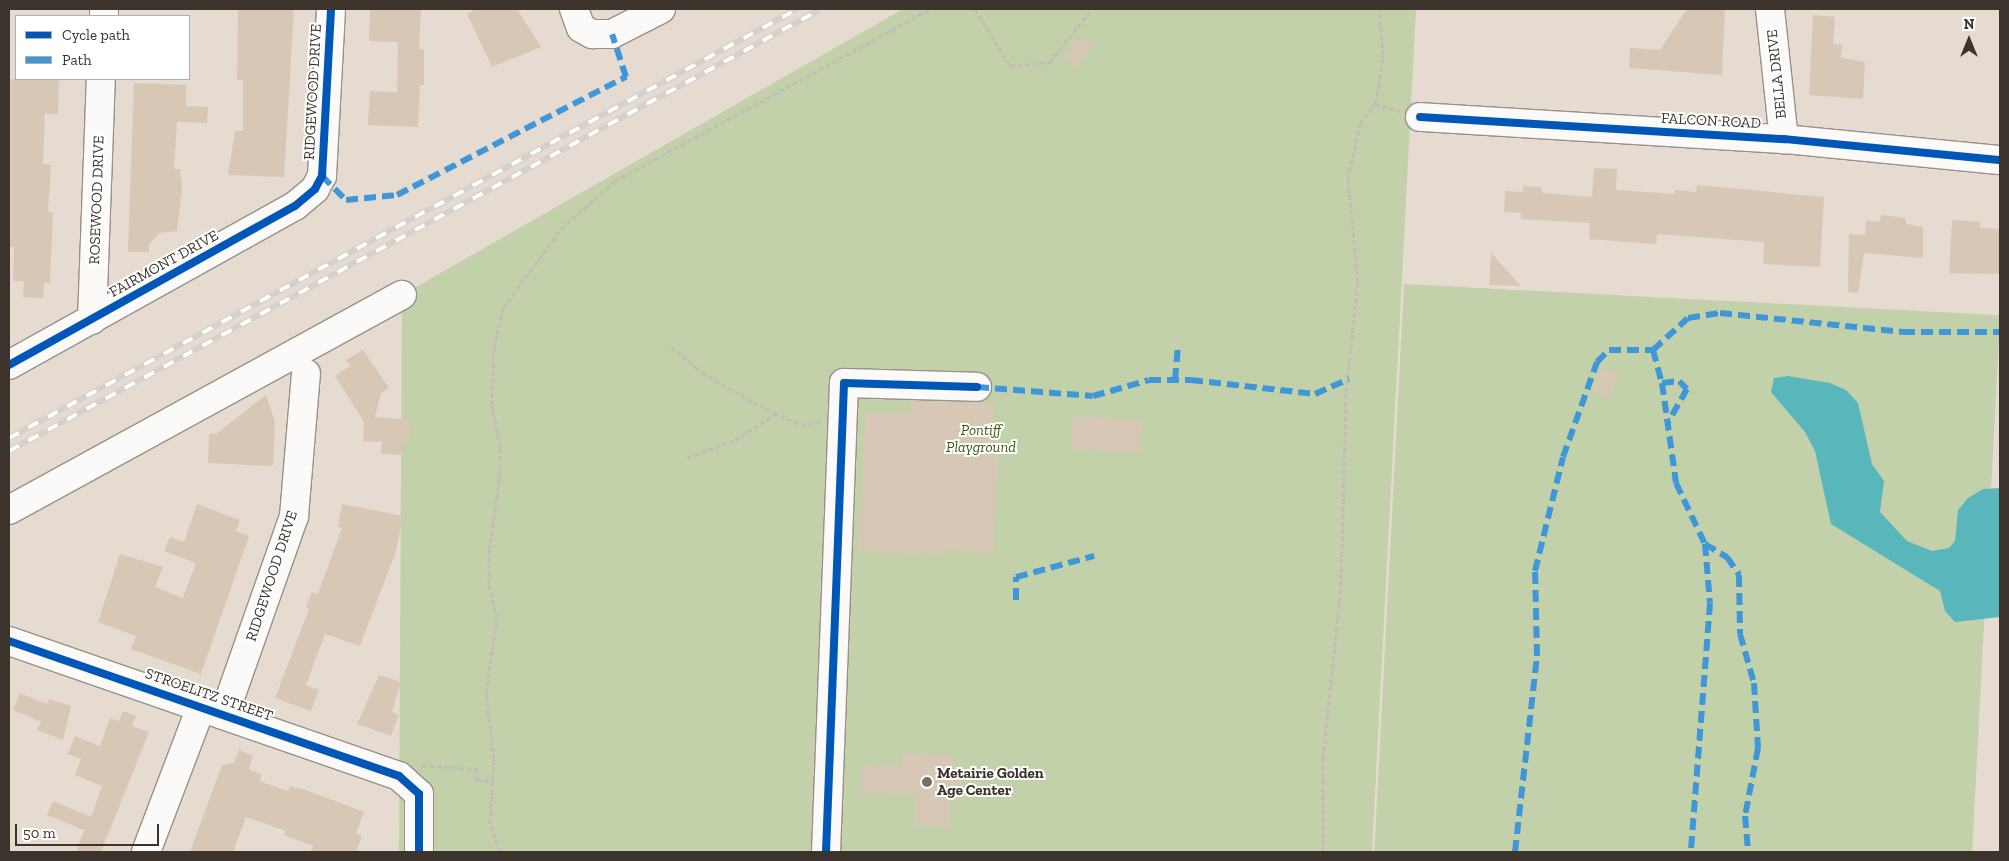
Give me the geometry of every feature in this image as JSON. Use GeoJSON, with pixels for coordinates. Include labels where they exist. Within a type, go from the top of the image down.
{"type":"FeatureCollection","features":[{"type":"Feature","properties":{"kind":"street","name":"RIDGEWOOD DRIVE"},"geometry":{"type":"LineString","coordinates":[[322,176],[331,9]]}},
{"type":"Feature","properties":{"kind":"street"},"geometry":{"type":"LineString","coordinates":[[574,9],[581,28],[592,34],[612,34],[661,9]]}},
{"type":"Feature","properties":{"kind":"street","name":"BELLA DRIVE"},"geometry":{"type":"LineString","coordinates":[[1770,9],[1784,139]]}},
{"type":"Feature","properties":{"kind":"street","name":"ROSEWOOD DRIVE"},"geometry":{"type":"LineString","coordinates":[[92,320],[101,80]]}},
{"type":"Feature","properties":{"kind":"street","name":"FALCON ROAD"},"geometry":{"type":"LineString","coordinates":[[1420,117],[1784,139],[2000,160]]}},
{"type":"Feature","properties":{"kind":"street","name":"FAIRMONT DRIVE"},"geometry":{"type":"LineString","coordinates":[[9,365],[295,206],[315,189],[322,176]]}},
{"type":"Feature","properties":{"kind":"street"},"geometry":{"type":"LineString","coordinates":[[9,510],[402,295]]}},
{"type":"Feature","properties":{"kind":"street","name":"RIDGEWOOD DRIVE"},"geometry":{"type":"LineString","coordinates":[[146,852],[212,711],[294,516],[306,374]]}},
{"type":"Feature","properties":{"kind":"street"},"geometry":{"type":"LineString","coordinates":[[826,852],[841,419],[844,383],[977,387]]}},
{"type":"Feature","properties":{"kind":"street","name":"STROELITZ STREET"},"geometry":{"type":"LineString","coordinates":[[9,641],[399,776]]}},
{"type":"Feature","properties":{"kind":"street"},"geometry":{"type":"LineString","coordinates":[[399,776],[419,794],[419,852]]}},
{"type":"Feature","properties":{"kind":"path"},"geometry":{"type":"LineString","coordinates":[[500,852],[490,824],[493,781],[486,693],[497,619],[489,584],[489,550],[499,483],[500,447],[492,405],[494,349],[503,308],[561,229],[615,181],[931,9]]}},
{"type":"Feature","properties":{"kind":"path"},"geometry":{"type":"LineString","coordinates":[[976,9],[1010,66],[1050,62],[1092,9]]}},
{"type":"Feature","properties":{"kind":"path"},"geometry":{"type":"LineString","coordinates":[[1323,852],[1323,758],[1341,586],[1346,392],[1358,282],[1348,179],[1360,124],[1375,104],[1383,55],[1379,9]]}},
{"type":"Feature","properties":{"kind":"path"},"geometry":{"type":"LineString","coordinates":[[671,347],[702,372],[801,426],[841,419]]}},
{"type":"Feature","properties":{"kind":"path"},"geometry":{"type":"LineString","coordinates":[[687,458],[735,440],[776,413]]}},
{"type":"Feature","properties":{"kind":"path"},"geometry":{"type":"LineString","coordinates":[[399,776],[406,760],[433,768],[477,769],[477,780],[493,781]]}},
{"type":"Feature","properties":{"kind":"green space","name":"Pontiff Playground"},"geometry":{"type":"Polygon","coordinates":[[[903,9],[1416,9],[1372,852],[399,852],[402,295],[903,9]]]}},
{"type":"Feature","properties":{"kind":"green space"},"geometry":{"type":"Polygon","coordinates":[[[1404,284],[2000,315],[1972,852],[1374,852],[1404,284]]]}},
{"type":"Feature","properties":{"kind":"water"},"geometry":{"type":"Polygon","coordinates":[[[1788,376],[1830,383],[1846,390],[1858,403],[1872,464],[1884,481],[1880,512],[1907,541],[1932,551],[1949,548],[1955,541],[1958,510],[1968,498],[1983,489],[2000,488],[2000,617],[1955,622],[1945,611],[1940,591],[1831,524],[1815,451],[1805,432],[1771,392],[1774,378],[1788,376]]]}},
{"type":"Feature","properties":{"kind":"building"},"geometry":{"type":"Polygon","coordinates":[[[238,9],[294,9],[284,177],[228,175],[235,131],[243,131],[243,80],[237,80],[238,9]]]}},
{"type":"Feature","properties":{"kind":"building"},"geometry":{"type":"Polygon","coordinates":[[[370,9],[421,9],[419,49],[424,49],[424,85],[420,85],[418,127],[368,125],[370,91],[397,92],[398,42],[369,41],[370,9]]]}},
{"type":"Feature","properties":{"kind":"building"},"geometry":{"type":"Polygon","coordinates":[[[477,9],[517,9],[541,47],[492,67],[467,14],[477,9]]]}},
{"type":"Feature","properties":{"kind":"building"},"geometry":{"type":"Polygon","coordinates":[[[1687,9],[1725,9],[1722,75],[1629,68],[1630,48],[1660,50],[1687,9]]]}},
{"type":"Feature","properties":{"kind":"building"},"geometry":{"type":"Polygon","coordinates":[[[1813,15],[1835,17],[1833,44],[1842,45],[1841,58],[1865,62],[1863,99],[1809,95],[1813,15]]]}},
{"type":"Feature","properties":{"kind":"building"},"geometry":{"type":"Polygon","coordinates":[[[1076,39],[1095,43],[1076,69],[1064,55],[1076,39]]]}},
{"type":"Feature","properties":{"kind":"building"},"geometry":{"type":"Polygon","coordinates":[[[9,79],[59,80],[58,114],[45,114],[43,164],[51,165],[48,212],[53,213],[50,283],[44,283],[43,298],[23,297],[24,281],[13,281],[14,247],[9,247],[9,79]]]}},
{"type":"Feature","properties":{"kind":"building"},"geometry":{"type":"Polygon","coordinates":[[[134,83],[186,85],[186,106],[208,107],[207,123],[177,122],[174,169],[180,169],[182,189],[177,231],[159,233],[149,244],[149,252],[128,252],[134,83]]]}},
{"type":"Feature","properties":{"kind":"building"},"geometry":{"type":"Polygon","coordinates":[[[1594,168],[1617,169],[1616,190],[1675,194],[1675,190],[1696,192],[1697,185],[1824,197],[1820,267],[1763,264],[1764,242],[1657,234],[1656,244],[1589,239],[1590,223],[1521,219],[1521,213],[1504,212],[1505,191],[1523,192],[1523,186],[1542,187],[1542,193],[1592,197],[1594,168]]]}},
{"type":"Feature","properties":{"kind":"building"},"geometry":{"type":"Polygon","coordinates":[[[1881,215],[1905,218],[1906,224],[1923,227],[1923,258],[1864,253],[1858,293],[1848,292],[1849,234],[1865,235],[1866,221],[1879,222],[1881,215]]]}},
{"type":"Feature","properties":{"kind":"building"},"geometry":{"type":"Polygon","coordinates":[[[1952,220],[1980,222],[1980,228],[2000,229],[2000,274],[1949,273],[1952,220]]]}},
{"type":"Feature","properties":{"kind":"building"},"geometry":{"type":"Polygon","coordinates":[[[1491,253],[1521,286],[1489,285],[1491,253]]]}},
{"type":"Feature","properties":{"kind":"building"},"geometry":{"type":"Polygon","coordinates":[[[363,350],[389,388],[381,393],[375,417],[411,420],[410,443],[403,443],[402,455],[381,454],[382,442],[363,441],[364,422],[335,376],[350,366],[346,360],[363,350]]]}},
{"type":"Feature","properties":{"kind":"building"},"geometry":{"type":"Polygon","coordinates":[[[1601,368],[1619,375],[1610,398],[1592,391],[1601,368]]]}},
{"type":"Feature","properties":{"kind":"building"},"geometry":{"type":"Polygon","coordinates":[[[266,395],[275,422],[273,466],[208,463],[209,434],[216,434],[266,395]]]}},
{"type":"Feature","properties":{"kind":"building"},"geometry":{"type":"Polygon","coordinates":[[[911,401],[994,403],[992,431],[1000,432],[993,553],[943,550],[943,555],[858,551],[866,412],[910,414],[911,401]]]}},
{"type":"Feature","properties":{"kind":"building"},"geometry":{"type":"Polygon","coordinates":[[[1073,416],[1142,420],[1140,453],[1071,449],[1073,416]]]}},
{"type":"Feature","properties":{"kind":"building"},"geometry":{"type":"Polygon","coordinates":[[[197,504],[240,520],[236,531],[249,536],[201,674],[131,649],[136,636],[98,622],[120,554],[163,567],[155,587],[183,598],[196,563],[164,551],[170,537],[184,542],[197,504]]]}},
{"type":"Feature","properties":{"kind":"building"},"geometry":{"type":"Polygon","coordinates":[[[342,504],[403,516],[396,551],[360,646],[325,634],[306,685],[319,690],[311,711],[275,698],[309,609],[306,607],[312,592],[318,594],[342,528],[338,527],[342,504]]]}},
{"type":"Feature","properties":{"kind":"building"},"geometry":{"type":"Polygon","coordinates":[[[379,675],[401,682],[392,712],[399,715],[391,736],[357,724],[379,675]]]}},
{"type":"Feature","properties":{"kind":"building"},"geometry":{"type":"Polygon","coordinates":[[[20,693],[47,704],[49,699],[71,706],[63,740],[37,730],[41,722],[13,710],[20,693]]]}},
{"type":"Feature","properties":{"kind":"building"},"geometry":{"type":"Polygon","coordinates":[[[123,711],[136,716],[132,726],[149,732],[101,852],[76,852],[84,830],[47,815],[53,801],[91,817],[102,786],[75,775],[81,759],[68,754],[75,736],[100,746],[110,718],[119,721],[123,711]]]}},
{"type":"Feature","properties":{"kind":"building"},"geometry":{"type":"Polygon","coordinates":[[[239,750],[253,756],[249,769],[262,775],[259,781],[288,791],[290,786],[306,790],[364,812],[356,833],[362,836],[356,852],[310,852],[313,846],[284,835],[286,831],[246,817],[233,852],[190,852],[222,765],[234,763],[239,750]]]}},
{"type":"Feature","properties":{"kind":"building","name":"Metairie Golden Age Center"},"geometry":{"type":"Polygon","coordinates":[[[902,753],[954,755],[954,771],[961,772],[961,792],[950,792],[949,827],[915,826],[915,794],[860,792],[861,765],[902,767],[902,753]]]}},
{"type":"Feature","properties":{"kind":"railway"},"geometry":{"type":"LineString","coordinates":[[9,438],[797,9]]}},
{"type":"Feature","properties":{"kind":"railway"},"geometry":{"type":"LineString","coordinates":[[9,451],[821,9]]}},
{"type":"Feature","properties":{"kind":"marked path"},"geometry":{"type":"LineString","coordinates":[[322,176],[346,200],[397,195],[626,77],[612,34]]}},
{"type":"Feature","properties":{"kind":"marked path"},"geometry":{"type":"LineString","coordinates":[[1515,852],[1537,656],[1535,571],[1563,457],[1597,362],[1609,350],[1653,350],[1688,318],[1720,313],[1903,332],[2000,332]]}},
{"type":"Feature","properties":{"kind":"marked path"},"geometry":{"type":"LineString","coordinates":[[1175,380],[1178,345]]}},
{"type":"Feature","properties":{"kind":"marked path"},"geometry":{"type":"LineString","coordinates":[[1653,350],[1662,383],[1676,483],[1705,544],[1710,603],[1691,852]]}},
{"type":"Feature","properties":{"kind":"marked path"},"geometry":{"type":"LineString","coordinates":[[977,387],[1093,396],[1149,380],[1191,380],[1315,394],[1349,379]]}},
{"type":"Feature","properties":{"kind":"marked path"},"geometry":{"type":"LineString","coordinates":[[1662,383],[1679,381],[1687,389],[1667,424]]}},
{"type":"Feature","properties":{"kind":"marked path"},"geometry":{"type":"LineString","coordinates":[[1705,544],[1727,557],[1739,575],[1740,634],[1754,683],[1758,748],[1745,816],[1748,852]]}},
{"type":"Feature","properties":{"kind":"marked path"},"geometry":{"type":"LineString","coordinates":[[1016,600],[1016,577],[1094,556]]}},
{"type":"Feature","properties":{"kind":"cycle path"},"geometry":{"type":"LineString","coordinates":[[9,365],[295,206],[315,189],[322,176],[331,9]]}},
{"type":"Feature","properties":{"kind":"cycle path"},"geometry":{"type":"LineString","coordinates":[[1420,117],[1784,139],[2000,160]]}},
{"type":"Feature","properties":{"kind":"cycle path"},"geometry":{"type":"LineString","coordinates":[[826,852],[844,383],[977,387]]}},
{"type":"Feature","properties":{"kind":"cycle path"},"geometry":{"type":"LineString","coordinates":[[9,641],[399,776],[419,794],[419,852]]}},
{"type":"Feature","properties":{"kind":"place","name":"Metairie Golden Age Center"},"geometry":{"type":"Point","coordinates":[927,782]}}]}
